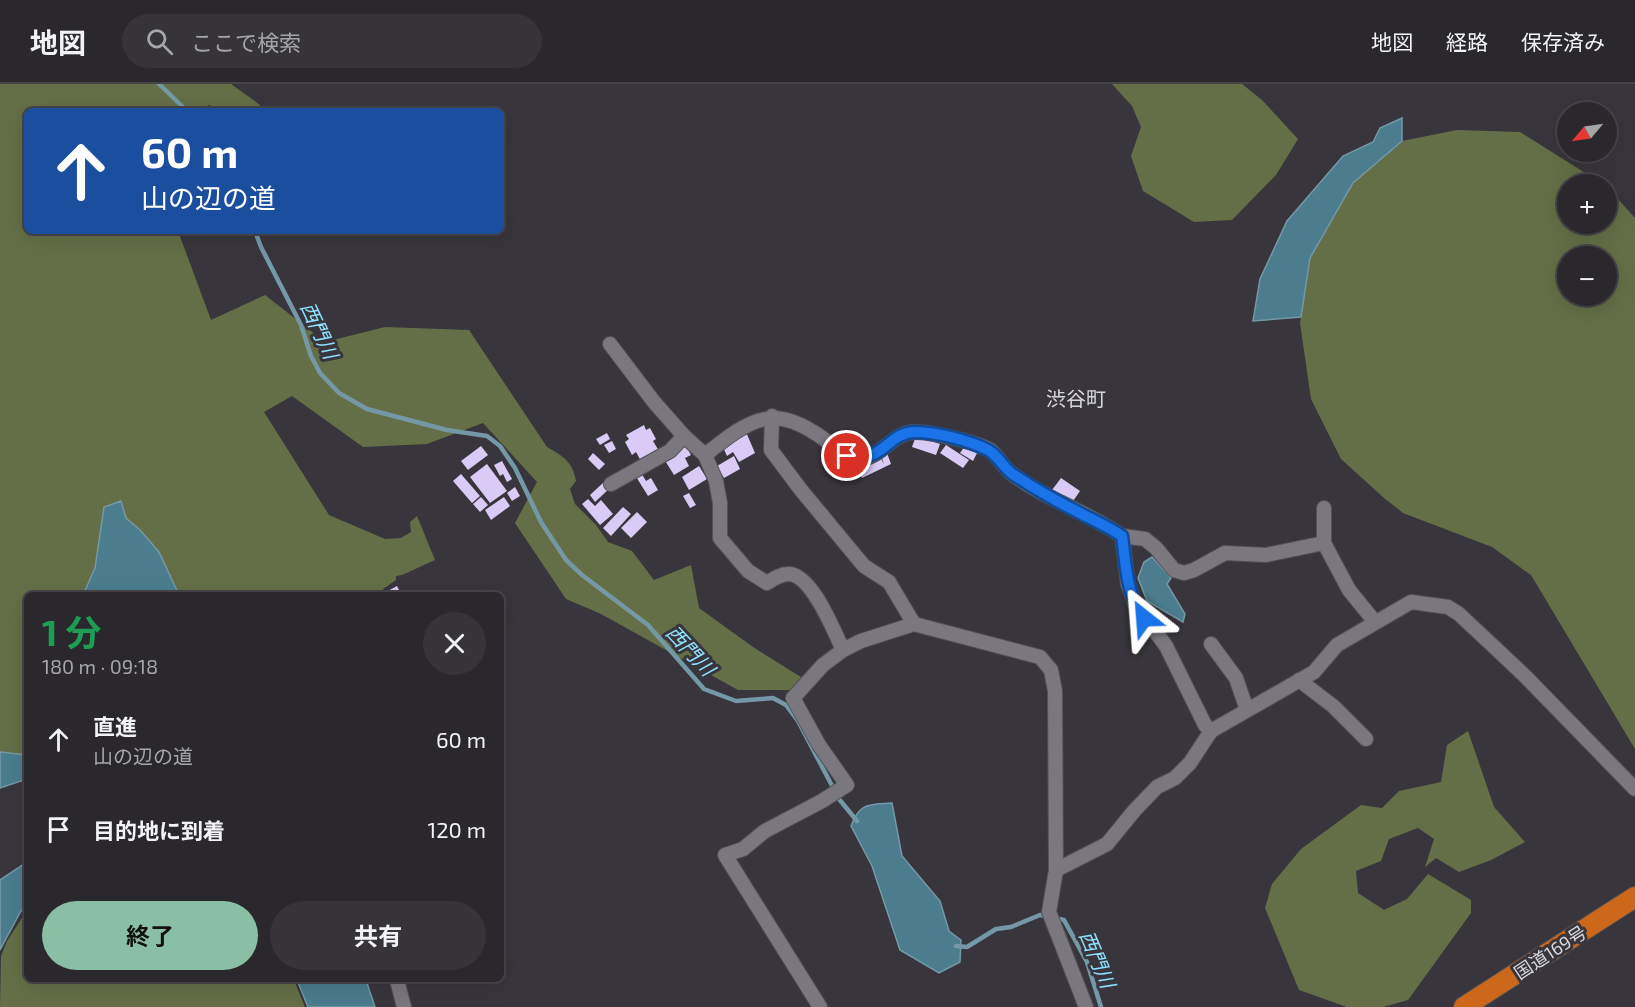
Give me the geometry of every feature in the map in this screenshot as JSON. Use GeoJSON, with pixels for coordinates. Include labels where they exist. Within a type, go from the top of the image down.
{"type":"FeatureCollection","features":[{"type":"Feature","properties":{"kind":"highway","name":"国道169号"},"geometry":{"type":"LineString","coordinates":[[1464,1007],[1635,897]]}},
{"type":"Feature","properties":{"kind":"street"},"geometry":{"type":"LineString","coordinates":[[610,344],[654,402],[684,436],[705,455],[716,481],[720,503],[720,538],[748,571],[766,583],[780,575],[790,574],[800,577],[824,611],[843,650]]}},
{"type":"Feature","properties":{"kind":"street"},"geometry":{"type":"LineString","coordinates":[[705,455],[726,438],[759,420],[772,416],[800,424],[847,456],[860,459],[875,454],[904,433],[915,432],[947,437],[990,450],[1011,473],[1078,512],[1102,522],[1122,536],[1145,539],[1156,548],[1174,570],[1184,573],[1225,553],[1266,555],[1324,543]]}},
{"type":"Feature","properties":{"kind":"street"},"geometry":{"type":"LineString","coordinates":[[772,416],[771,450],[864,566],[889,582],[914,624]]}},
{"type":"Feature","properties":{"kind":"street"},"geometry":{"type":"LineString","coordinates":[[611,484],[670,452],[684,436]]}},
{"type":"Feature","properties":{"kind":"street"},"geometry":{"type":"LineString","coordinates":[[1324,508],[1324,543],[1348,590],[1375,622]]}},
{"type":"Feature","properties":{"kind":"street"},"geometry":{"type":"LineString","coordinates":[[1122,536],[1128,584],[1134,604],[1166,646],[1205,725],[1211,732]]}},
{"type":"Feature","properties":{"kind":"street"},"geometry":{"type":"LineString","coordinates":[[1056,870],[1107,844],[1157,787],[1175,778],[1190,763],[1211,732],[1314,672],[1337,645],[1411,602],[1448,607],[1459,614],[1525,676],[1635,789]]}},
{"type":"Feature","properties":{"kind":"street"},"geometry":{"type":"LineString","coordinates":[[820,1007],[725,855],[743,849],[765,831],[847,785],[819,745],[793,698],[823,665],[843,650],[861,640],[914,624],[1040,657],[1051,670],[1055,691],[1056,870],[1051,918],[1086,1007]]}},
{"type":"Feature","properties":{"kind":"street"},"geometry":{"type":"LineString","coordinates":[[1211,644],[1236,678],[1247,710]]}},
{"type":"Feature","properties":{"kind":"street"},"geometry":{"type":"LineString","coordinates":[[1299,680],[1333,706],[1366,739]]}},
{"type":"Feature","properties":{"kind":"street"},"geometry":{"type":"LineString","coordinates":[[398,982],[404,1007]]}},
{"type":"Feature","properties":{"kind":"green space"},"geometry":{"type":"Polygon","coordinates":[[[0,84],[231,84],[260,105],[261,108],[212,108],[210,105],[200,108],[24,108],[24,234],[179,234],[211,320],[265,295],[325,342],[385,327],[469,330],[547,447],[570,464],[576,481],[570,489],[575,504],[596,525],[608,542],[632,551],[654,580],[691,565],[699,608],[753,647],[801,677],[793,690],[738,690],[601,614],[566,599],[515,523],[537,482],[483,423],[427,444],[363,447],[292,396],[264,412],[329,515],[385,539],[401,538],[411,532],[410,522],[417,516],[435,560],[396,576],[396,580],[383,589],[384,592],[178,592],[159,552],[126,518],[121,501],[105,507],[95,568],[84,592],[24,592],[24,755],[0,752],[0,84]]]}},
{"type":"Feature","properties":{"kind":"green space"},"geometry":{"type":"Polygon","coordinates":[[[1112,84],[1242,84],[1262,100],[1298,139],[1276,175],[1232,220],[1194,222],[1143,191],[1131,156],[1141,127],[1132,106],[1112,84]]]}},
{"type":"Feature","properties":{"kind":"green space"},"geometry":{"type":"Polygon","coordinates":[[[1457,130],[1520,132],[1557,155],[1557,162],[1568,162],[1587,174],[1557,174],[1557,234],[1617,234],[1617,198],[1635,218],[1635,749],[1531,575],[1492,547],[1403,513],[1384,498],[1341,459],[1311,399],[1300,323],[1310,258],[1353,183],[1402,141],[1457,130]]]}},
{"type":"Feature","properties":{"kind":"green space"},"geometry":{"type":"Polygon","coordinates":[[[1468,731],[1494,807],[1525,842],[1491,860],[1459,872],[1436,858],[1425,867],[1434,839],[1418,828],[1389,839],[1381,861],[1356,871],[1358,893],[1384,910],[1407,899],[1428,874],[1471,900],[1471,913],[1408,1000],[1383,1007],[1347,1007],[1299,990],[1265,908],[1272,884],[1301,849],[1361,805],[1382,808],[1399,791],[1441,782],[1447,745],[1468,731]]]}},
{"type":"Feature","properties":{"kind":"green space"},"geometry":{"type":"Polygon","coordinates":[[[24,915],[24,982],[295,982],[305,1007],[0,1007],[1,956],[7,941],[24,915]]]}},
{"type":"Feature","properties":{"kind":"water"},"geometry":{"type":"Polygon","coordinates":[[[1402,118],[1402,141],[1353,183],[1310,258],[1301,317],[1253,321],[1260,279],[1287,221],[1343,156],[1373,142],[1380,128],[1402,118]]]}},
{"type":"Feature","properties":{"kind":"water"},"geometry":{"type":"Polygon","coordinates":[[[121,501],[126,518],[159,552],[178,592],[84,592],[95,568],[104,507],[121,501]]]}},
{"type":"Feature","properties":{"kind":"water"},"geometry":{"type":"Polygon","coordinates":[[[1152,557],[1171,578],[1167,584],[1185,614],[1183,622],[1147,601],[1138,578],[1144,562],[1152,557]]]}},
{"type":"Feature","properties":{"kind":"water"},"geometry":{"type":"Polygon","coordinates":[[[0,752],[24,755],[24,780],[0,788],[0,752]]]}},
{"type":"Feature","properties":{"kind":"water"},"geometry":{"type":"Polygon","coordinates":[[[892,803],[902,856],[940,901],[949,931],[961,940],[960,962],[939,973],[900,950],[872,866],[851,826],[854,818],[866,806],[892,803]]]}},
{"type":"Feature","properties":{"kind":"water"},"geometry":{"type":"Polygon","coordinates":[[[24,864],[24,908],[0,950],[0,880],[24,864]]]}},
{"type":"Feature","properties":{"kind":"water"},"geometry":{"type":"Polygon","coordinates":[[[298,982],[367,982],[375,1007],[308,1007],[298,982]]]}},
{"type":"Feature","properties":{"kind":"building"},"geometry":{"type":"Polygon","coordinates":[[[644,425],[646,430],[650,428],[656,439],[653,441],[659,451],[641,461],[636,452],[632,455],[625,442],[629,439],[626,435],[644,425]]]}},
{"type":"Feature","properties":{"kind":"building"},"geometry":{"type":"Polygon","coordinates":[[[746,432],[755,453],[739,462],[733,452],[727,456],[722,445],[746,432]]]}},
{"type":"Feature","properties":{"kind":"building"},"geometry":{"type":"Polygon","coordinates":[[[607,433],[610,439],[600,445],[596,439],[607,433]]]}},
{"type":"Feature","properties":{"kind":"building"},"geometry":{"type":"Polygon","coordinates":[[[916,436],[940,444],[936,455],[912,447],[916,436]]]}},
{"type":"Feature","properties":{"kind":"building"},"geometry":{"type":"Polygon","coordinates":[[[612,441],[616,449],[609,453],[604,445],[612,441]]]}},
{"type":"Feature","properties":{"kind":"building"},"geometry":{"type":"Polygon","coordinates":[[[946,445],[969,460],[963,468],[940,453],[946,445]]]}},
{"type":"Feature","properties":{"kind":"building"},"geometry":{"type":"Polygon","coordinates":[[[481,446],[488,455],[468,470],[461,461],[481,446]]]}},
{"type":"Feature","properties":{"kind":"building"},"geometry":{"type":"Polygon","coordinates":[[[686,446],[691,455],[685,458],[689,466],[674,475],[664,459],[686,446]]]}},
{"type":"Feature","properties":{"kind":"building"},"geometry":{"type":"Polygon","coordinates":[[[965,446],[977,453],[973,461],[960,453],[965,446]]]}},
{"type":"Feature","properties":{"kind":"building"},"geometry":{"type":"Polygon","coordinates":[[[593,453],[605,464],[599,470],[588,459],[593,453]]]}},
{"type":"Feature","properties":{"kind":"building"},"geometry":{"type":"Polygon","coordinates":[[[887,453],[891,464],[862,478],[857,466],[880,457],[884,464],[881,456],[887,453]]]}},
{"type":"Feature","properties":{"kind":"building"},"geometry":{"type":"Polygon","coordinates":[[[734,456],[740,469],[724,478],[717,466],[734,456]]]}},
{"type":"Feature","properties":{"kind":"building"},"geometry":{"type":"Polygon","coordinates":[[[502,461],[512,479],[507,482],[503,474],[500,476],[494,465],[502,461]]]}},
{"type":"Feature","properties":{"kind":"building"},"geometry":{"type":"Polygon","coordinates":[[[487,464],[507,491],[490,503],[470,477],[487,464]]]}},
{"type":"Feature","properties":{"kind":"building"},"geometry":{"type":"Polygon","coordinates":[[[699,466],[707,479],[689,490],[682,477],[699,466]]]}},
{"type":"Feature","properties":{"kind":"building"},"geometry":{"type":"Polygon","coordinates":[[[640,471],[646,481],[651,478],[658,490],[648,496],[635,475],[640,471]]]}},
{"type":"Feature","properties":{"kind":"building"},"geometry":{"type":"Polygon","coordinates":[[[461,474],[480,496],[472,503],[453,481],[461,474]]]}},
{"type":"Feature","properties":{"kind":"building"},"geometry":{"type":"Polygon","coordinates":[[[1061,478],[1080,491],[1071,504],[1052,490],[1061,478]]]}},
{"type":"Feature","properties":{"kind":"building"},"geometry":{"type":"Polygon","coordinates":[[[604,482],[610,488],[595,502],[590,495],[604,482]]]}},
{"type":"Feature","properties":{"kind":"building"},"geometry":{"type":"Polygon","coordinates":[[[515,487],[520,496],[512,501],[507,493],[515,487]]]}},
{"type":"Feature","properties":{"kind":"building"},"geometry":{"type":"Polygon","coordinates":[[[689,493],[696,505],[690,508],[683,496],[689,493]]]}},
{"type":"Feature","properties":{"kind":"building"},"geometry":{"type":"Polygon","coordinates":[[[481,497],[488,505],[480,512],[473,504],[481,497]]]}},
{"type":"Feature","properties":{"kind":"building"},"geometry":{"type":"Polygon","coordinates":[[[504,497],[510,506],[491,520],[485,510],[504,497]]]}},
{"type":"Feature","properties":{"kind":"building"},"geometry":{"type":"Polygon","coordinates":[[[588,499],[595,506],[601,500],[613,514],[600,525],[582,504],[588,499]]]}},
{"type":"Feature","properties":{"kind":"building"},"geometry":{"type":"Polygon","coordinates":[[[623,507],[631,514],[611,536],[603,528],[623,507]]]}},
{"type":"Feature","properties":{"kind":"building"},"geometry":{"type":"Polygon","coordinates":[[[637,512],[647,522],[631,538],[621,528],[637,512]]]}},
{"type":"Feature","properties":{"kind":"building"},"geometry":{"type":"Polygon","coordinates":[[[397,586],[400,592],[386,592],[397,586]]]}},
{"type":"Feature","properties":{"kind":"waterway","name":"西門川"},"geometry":{"type":"LineString","coordinates":[[159,84],[184,108]]}},
{"type":"Feature","properties":{"kind":"waterway","name":"西門川"},"geometry":{"type":"LineString","coordinates":[[256,234],[301,325],[311,356],[320,373],[339,393],[367,409],[447,430],[487,436],[500,446],[515,468],[541,522],[566,560],[582,575],[648,625],[704,689],[736,701],[773,698],[786,705],[798,721],[839,799],[857,821]]}},
{"type":"Feature","properties":{"kind":"waterway","name":"西門川"},"geometry":{"type":"LineString","coordinates":[[956,946],[967,947],[996,929],[1011,927],[1040,915],[1064,920],[1087,962],[1101,1007]]}},
{"type":"Feature","properties":{"kind":"district","name":"渋谷町"},"geometry":{"type":"Point","coordinates":[1076,398]}},
{"type":"Feature","properties":{"kind":"route"},"geometry":{"type":"LineString","coordinates":[[847,456],[860,459],[875,454],[904,433],[915,432],[947,437],[990,450],[1011,473],[1078,512],[1102,522],[1122,536],[1128,584],[1134,604],[1144,618]]}}]}
